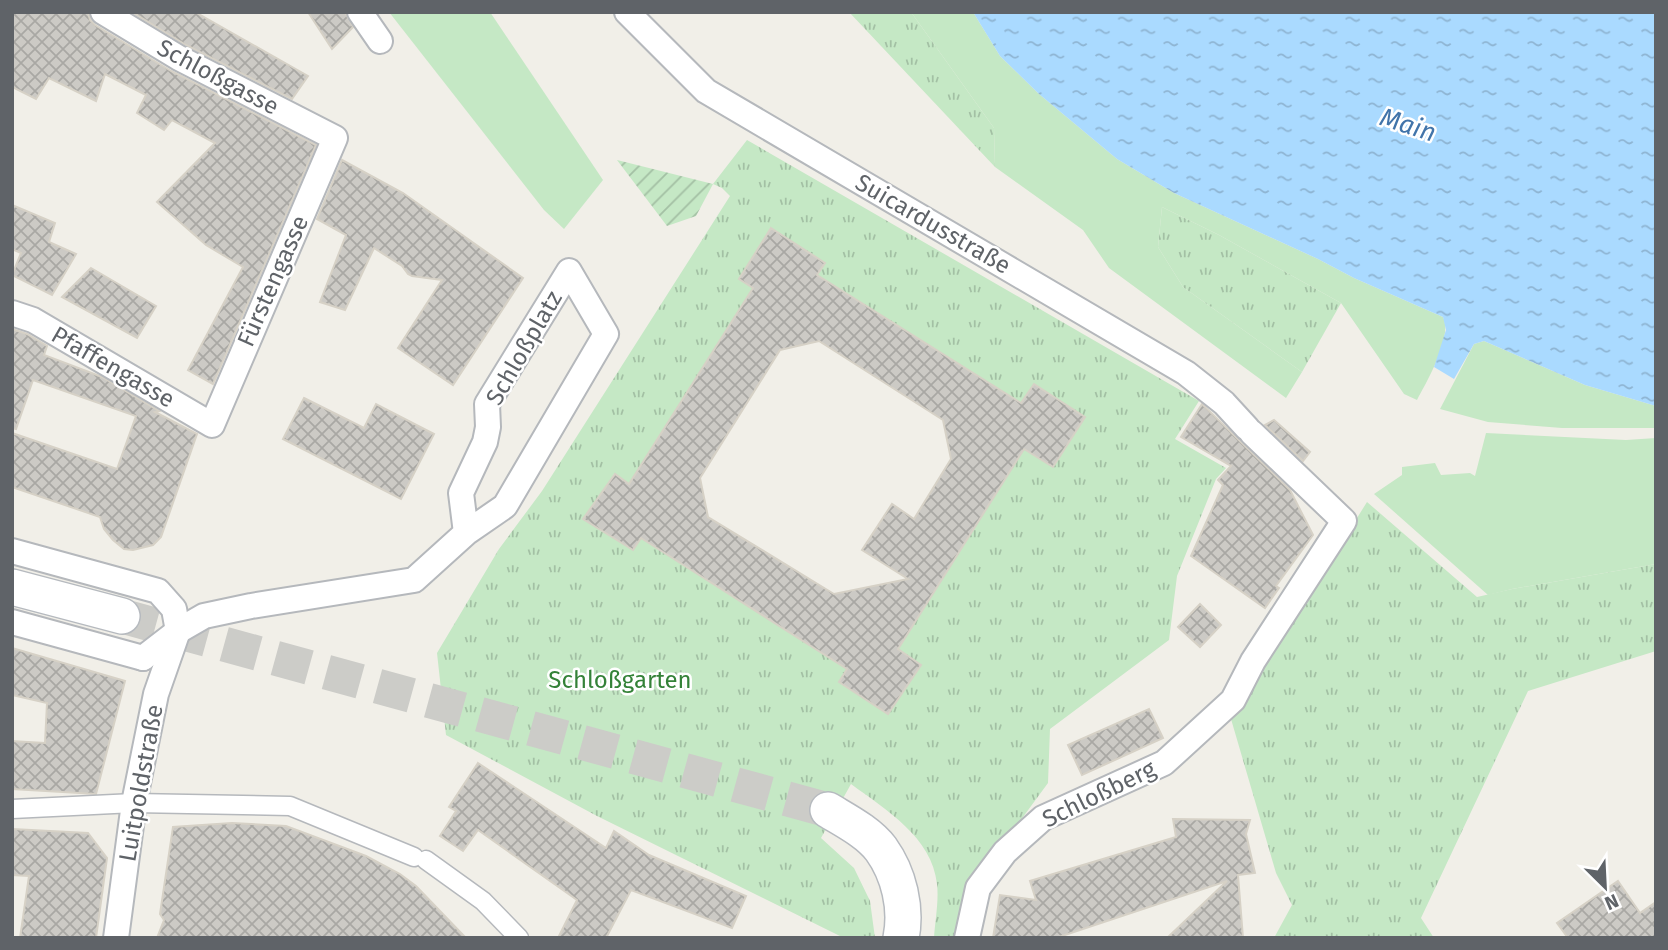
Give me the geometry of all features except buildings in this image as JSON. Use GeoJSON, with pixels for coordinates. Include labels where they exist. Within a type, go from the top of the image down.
{"type":"FeatureCollection","features":[{"type":"Feature","properties":{"kind":"main road"},"geometry":{"type":"LineString","coordinates":[[12,587],[122,616]]}},
{"type":"Feature","properties":{"kind":"main road"},"geometry":{"type":"LineString","coordinates":[[828,810],[860,829],[881,849],[896,878],[903,901],[904,923],[901,938]]}},
{"type":"Feature","properties":{"kind":"street","name":"Schloßgasse"},"geometry":{"type":"LineString","coordinates":[[103,12],[179,58],[335,138]]}},
{"type":"Feature","properties":{"kind":"street"},"geometry":{"type":"LineString","coordinates":[[360,12],[380,41]]}},
{"type":"Feature","properties":{"kind":"street","name":"Suicardusstraße"},"geometry":{"type":"LineString","coordinates":[[627,12],[706,91],[1186,373],[1224,403],[1344,521]]}},
{"type":"Feature","properties":{"kind":"street","name":"Fürstengasse"},"geometry":{"type":"LineString","coordinates":[[212,425],[335,138]]}},
{"type":"Feature","properties":{"kind":"street","name":"Schloßplatz"},"geometry":{"type":"LineString","coordinates":[[178,631],[204,616],[414,580],[466,533],[505,506],[606,334],[569,271],[487,404],[488,427],[485,442],[461,493],[466,533]]}},
{"type":"Feature","properties":{"kind":"street","name":"Pfaffengasse"},"geometry":{"type":"LineString","coordinates":[[12,313],[33,320],[212,425]]}},
{"type":"Feature","properties":{"kind":"street","name":"Schloßberg"},"geometry":{"type":"LineString","coordinates":[[967,938],[978,888],[1005,852],[1042,818],[1164,763],[1233,700],[1253,661],[1344,521]]}},
{"type":"Feature","properties":{"kind":"street"},"geometry":{"type":"LineString","coordinates":[[12,551],[158,591],[174,609],[178,631],[143,658]]}},
{"type":"Feature","properties":{"kind":"street"},"geometry":{"type":"LineString","coordinates":[[12,622],[143,658]]}},
{"type":"Feature","properties":{"kind":"street","name":"Luitpoldstraße"},"geometry":{"type":"LineString","coordinates":[[116,938],[134,803],[156,694],[178,631]]}},
{"type":"Feature","properties":{"kind":"street"},"geometry":{"type":"LineString","coordinates":[[143,658],[156,694]]}},
{"type":"Feature","properties":{"kind":"street"},"geometry":{"type":"LineString","coordinates":[[12,809],[134,803],[290,806],[420,859],[483,901],[519,938]]}},
{"type":"Feature","properties":{"kind":"green space"},"geometry":{"type":"Polygon","coordinates":[[[389,12],[490,12],[603,180],[564,229],[544,210],[389,12]]]}},
{"type":"Feature","properties":{"kind":"green space"},"geometry":{"type":"Polygon","coordinates":[[[849,12],[911,12],[994,128],[995,167],[849,12]]]}},
{"type":"Feature","properties":{"kind":"green space"},"geometry":{"type":"Polygon","coordinates":[[[911,12],[973,12],[1000,56],[1039,94],[1117,159],[1174,193],[1443,317],[1445,336],[1442,347],[1417,400],[1404,394],[1341,303],[1219,235],[1162,207],[1158,247],[1183,287],[1302,372],[1286,398],[1109,268],[1083,230],[995,167],[994,128],[911,12]]]}},
{"type":"Feature","properties":{"kind":"green space","name":"Schloßgarten"},"geometry":{"type":"Polygon","coordinates":[[[747,140],[1199,401],[1175,439],[1226,468],[1216,479],[1177,576],[1169,640],[1050,729],[1048,783],[989,863],[963,938],[934,938],[937,884],[926,852],[905,826],[851,784],[821,838],[854,868],[870,901],[875,938],[844,938],[597,816],[446,735],[437,653],[499,549],[542,491],[730,196],[713,184],[747,140]],[[771,228],[739,279],[753,288],[629,484],[614,474],[584,519],[634,549],[641,538],[847,669],[839,682],[888,714],[921,665],[898,649],[1024,449],[1053,466],[1085,417],[1034,385],[1021,403],[817,275],[824,262],[771,228]]]}},
{"type":"Feature","properties":{"kind":"green space"},"geometry":{"type":"Polygon","coordinates":[[[617,160],[713,184],[696,216],[667,226],[617,160]]]}},
{"type":"Feature","properties":{"kind":"green space"},"geometry":{"type":"Polygon","coordinates":[[[1162,207],[1219,235],[1341,303],[1302,372],[1183,287],[1158,247],[1162,207]]]}},
{"type":"Feature","properties":{"kind":"green space"},"geometry":{"type":"Polygon","coordinates":[[[1484,341],[1585,385],[1656,406],[1656,428],[1562,428],[1488,422],[1440,409],[1474,344],[1484,341]]]}},
{"type":"Feature","properties":{"kind":"green space"},"geometry":{"type":"Polygon","coordinates":[[[1486,433],[1626,440],[1656,438],[1656,564],[1488,595],[1374,494],[1402,475],[1402,467],[1435,463],[1441,475],[1470,473],[1475,476],[1486,433]]]}},
{"type":"Feature","properties":{"kind":"green space"},"geometry":{"type":"Polygon","coordinates":[[[1367,502],[1477,597],[1656,564],[1656,651],[1528,691],[1421,918],[1434,938],[1274,938],[1292,905],[1276,873],[1231,719],[1367,502]]]}},
{"type":"Feature","properties":{"kind":"water","name":"Main"},"geometry":{"type":"Polygon","coordinates":[[[973,12],[1656,12],[1656,406],[1585,385],[1484,341],[1474,344],[1454,379],[1434,367],[1446,330],[1443,317],[1174,193],[1117,159],[1039,94],[1000,56],[973,12]]]}},
{"type":"Feature","properties":{"kind":"tunnel"},"geometry":{"type":"LineString","coordinates":[[122,616],[828,810]]}}]}
